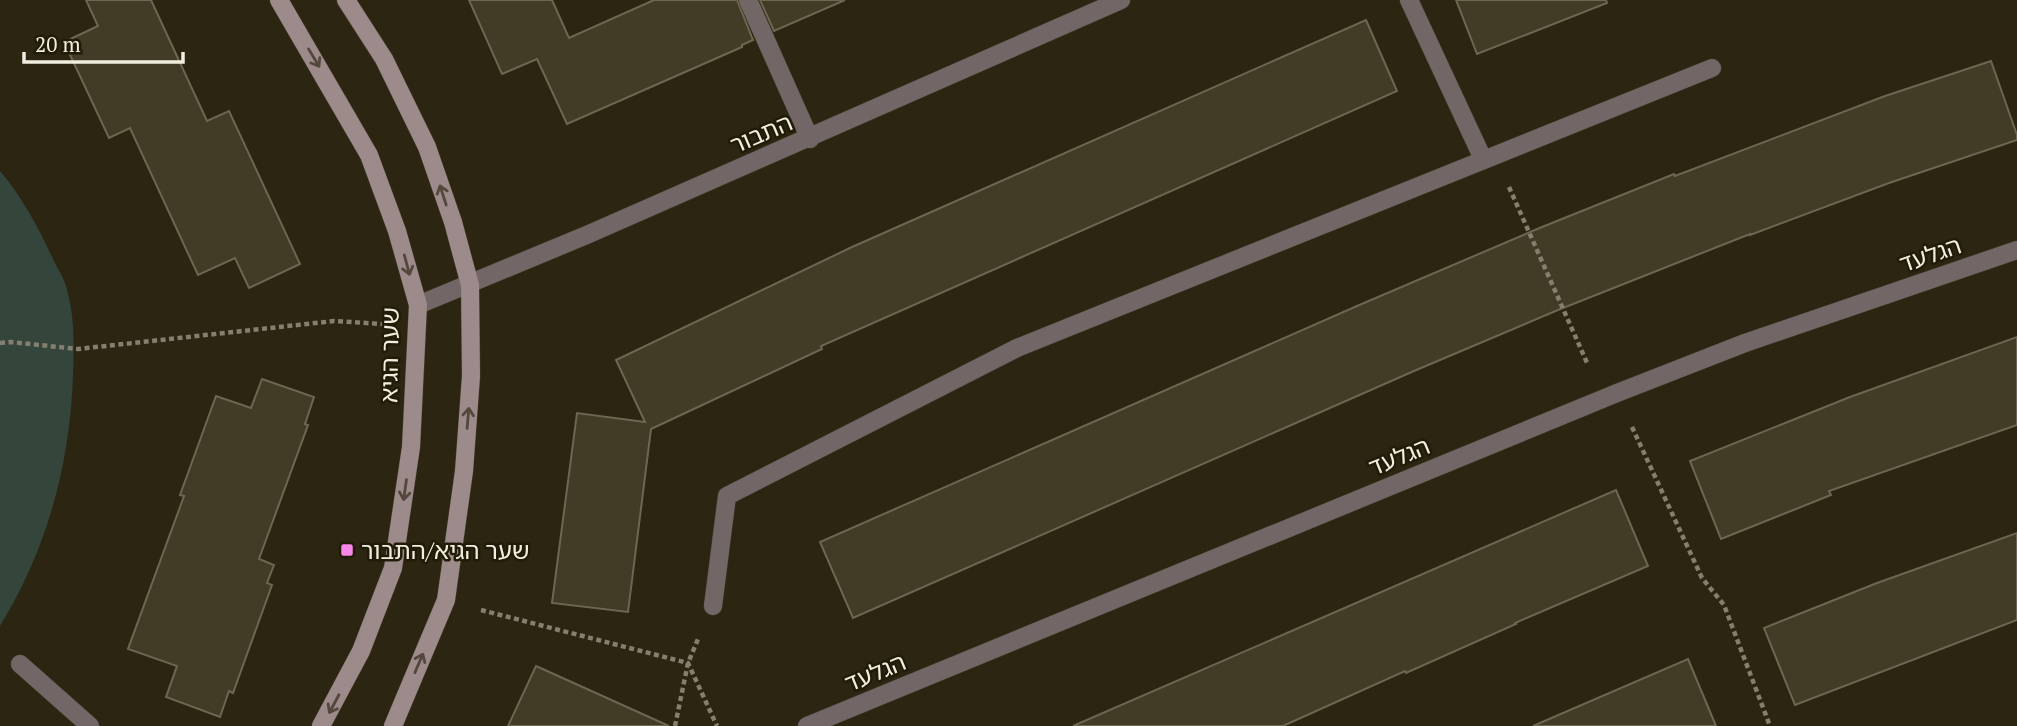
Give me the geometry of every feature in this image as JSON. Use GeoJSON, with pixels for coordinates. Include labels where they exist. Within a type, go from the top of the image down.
{"type":"FeatureCollection","features":[{"type":"Feature","properties":{"kind":"street","name":"שער הגיא"},"geometry":{"type":"LineString","coordinates":[[279,0],[369,155],[397,231],[418,305],[411,447],[393,568],[361,651],[321,726]]}},
{"type":"Feature","properties":{"kind":"street"},"geometry":{"type":"LineString","coordinates":[[346,0],[384,59],[427,147],[453,222],[470,285],[471,376],[464,471],[446,600],[393,726]]}},
{"type":"Feature","properties":{"kind":"street"},"geometry":{"type":"LineString","coordinates":[[748,0],[810,139]]}},
{"type":"Feature","properties":{"kind":"street","name":"התבור"},"geometry":{"type":"LineString","coordinates":[[418,305],[810,139],[1121,0]]}},
{"type":"Feature","properties":{"kind":"street"},"geometry":{"type":"LineString","coordinates":[[1409,0],[1483,159]]}},
{"type":"Feature","properties":{"kind":"street"},"geometry":{"type":"LineString","coordinates":[[713,606],[727,496],[1017,348],[1712,68]]}},
{"type":"Feature","properties":{"kind":"street","name":"הגלעד"},"geometry":{"type":"LineString","coordinates":[[807,726],[1617,393],[1745,343],[2017,250]]}},
{"type":"Feature","properties":{"kind":"street"},"geometry":{"type":"LineString","coordinates":[[20,664],[89,726]]}},
{"type":"Feature","properties":{"kind":"path"},"geometry":{"type":"LineString","coordinates":[[1483,159],[1502,172],[1591,373],[1617,393],[1702,578],[1724,604],[1770,726]]}},
{"type":"Feature","properties":{"kind":"path"},"geometry":{"type":"LineString","coordinates":[[0,344],[11,342],[78,349],[334,321],[416,326]]}},
{"type":"Feature","properties":{"kind":"path"},"geometry":{"type":"LineString","coordinates":[[446,600],[688,663]]}},
{"type":"Feature","properties":{"kind":"path"},"geometry":{"type":"LineString","coordinates":[[675,726],[688,663],[713,606]]}},
{"type":"Feature","properties":{"kind":"path"},"geometry":{"type":"LineString","coordinates":[[688,663],[717,726]]}},
{"type":"Feature","properties":{"kind":"green space"},"geometry":{"type":"Polygon","coordinates":[[[0,171],[30,214],[63,279],[71,311],[74,343],[67,441],[53,505],[31,567],[0,626],[0,171]]]}},
{"type":"Feature","properties":{"kind":"building"},"geometry":{"type":"Polygon","coordinates":[[[86,0],[151,0],[207,121],[229,111],[300,264],[249,288],[235,258],[198,275],[130,128],[109,138],[64,42],[98,26],[86,0]]]}},
{"type":"Feature","properties":{"kind":"building"},"geometry":{"type":"Polygon","coordinates":[[[469,0],[552,0],[569,38],[654,0],[737,0],[753,40],[567,124],[537,59],[502,74],[469,0]]]}},
{"type":"Feature","properties":{"kind":"building"},"geometry":{"type":"Polygon","coordinates":[[[760,0],[845,0],[774,31],[760,0]]]}},
{"type":"Feature","properties":{"kind":"building"},"geometry":{"type":"Polygon","coordinates":[[[1456,0],[1606,0],[1607,3],[1477,54],[1456,0]]]}},
{"type":"Feature","properties":{"kind":"building"},"geometry":{"type":"Polygon","coordinates":[[[1366,20],[1397,91],[821,346],[822,349],[651,429],[628,612],[552,603],[577,413],[645,422],[616,360],[852,247],[1366,20]]]}},
{"type":"Feature","properties":{"kind":"building"},"geometry":{"type":"Polygon","coordinates":[[[1991,61],[2017,140],[1750,234],[1558,310],[853,618],[820,542],[1542,227],[1674,174],[1675,176],[1885,96],[1991,61]]]}},
{"type":"Feature","properties":{"kind":"building"},"geometry":{"type":"Polygon","coordinates":[[[2017,337],[2017,425],[1829,491],[1831,495],[1721,539],[1690,461],[1850,397],[2017,337]]]}},
{"type":"Feature","properties":{"kind":"building"},"geometry":{"type":"Polygon","coordinates":[[[262,379],[314,397],[305,424],[308,425],[259,559],[274,565],[267,583],[272,585],[233,693],[229,691],[220,717],[166,697],[177,666],[128,649],[184,496],[180,495],[216,396],[251,408],[262,379]]]}},
{"type":"Feature","properties":{"kind":"building"},"geometry":{"type":"Polygon","coordinates":[[[1616,490],[1648,566],[1406,673],[1405,671],[1283,726],[1073,726],[1616,490]]]}},
{"type":"Feature","properties":{"kind":"building"},"geometry":{"type":"Polygon","coordinates":[[[2017,533],[2017,620],[1795,705],[1764,628],[1877,583],[2017,533]]]}},
{"type":"Feature","properties":{"kind":"building"},"geometry":{"type":"Polygon","coordinates":[[[1688,659],[1716,726],[1533,726],[1688,659]]]}},
{"type":"Feature","properties":{"kind":"building"},"geometry":{"type":"Polygon","coordinates":[[[536,666],[669,726],[508,726],[536,666]]]}},
{"type":"Feature","properties":{"kind":"place","name":"שער הגיא/התבור"},"geometry":{"type":"Point","coordinates":[347,550]}}]}
